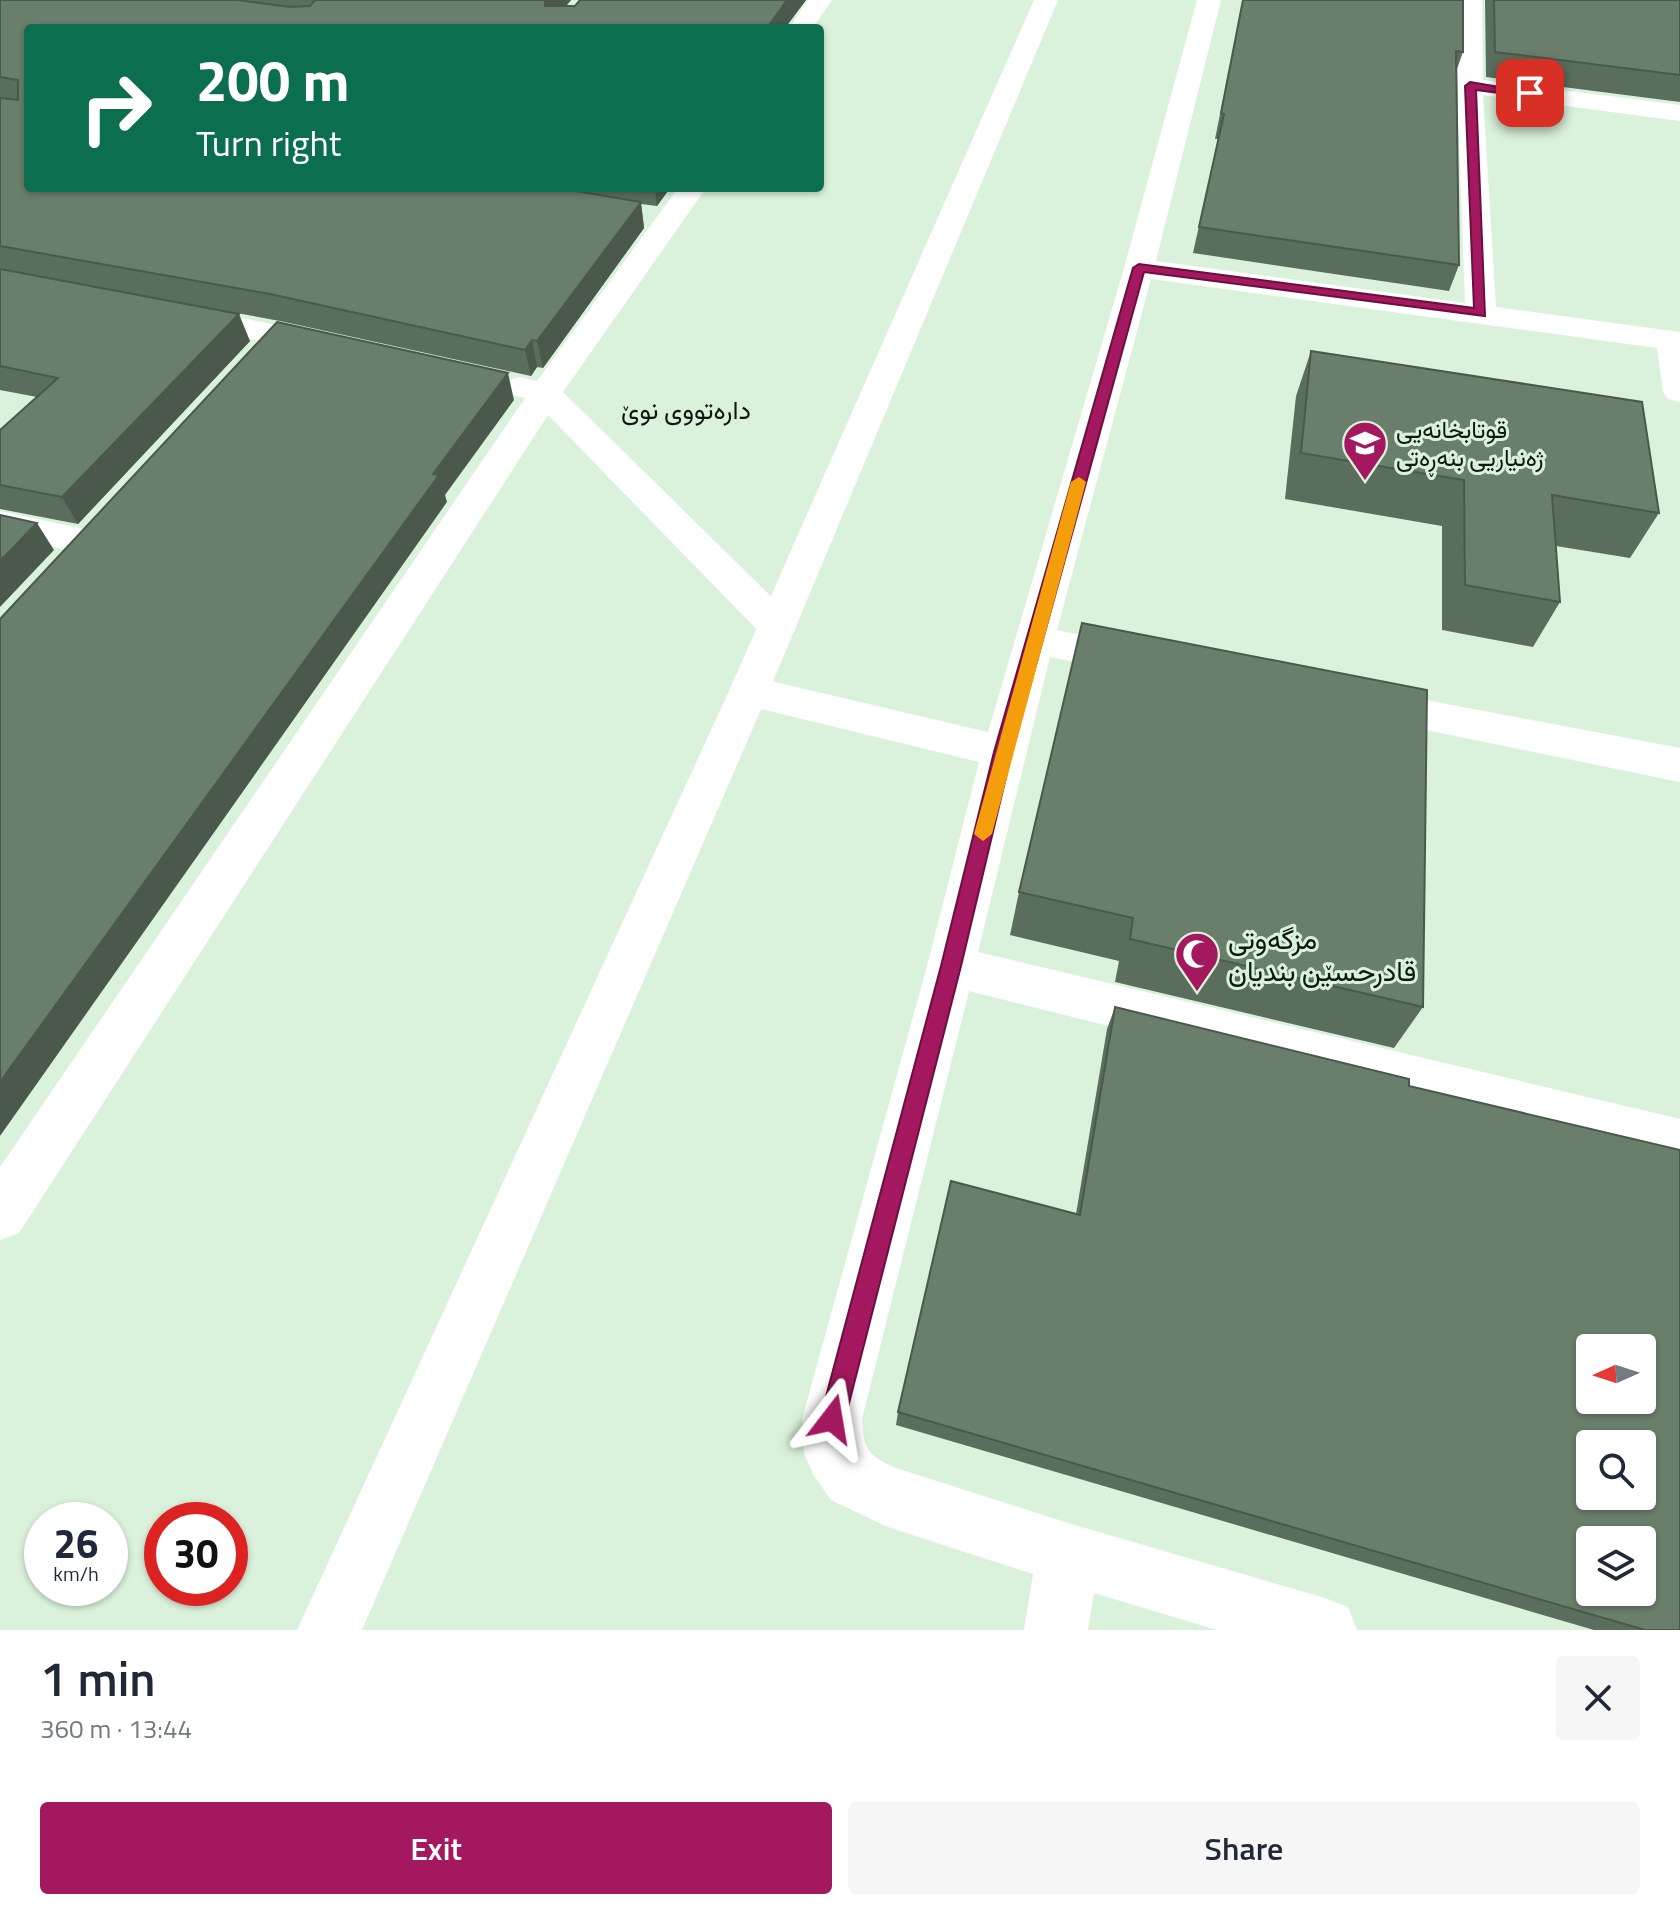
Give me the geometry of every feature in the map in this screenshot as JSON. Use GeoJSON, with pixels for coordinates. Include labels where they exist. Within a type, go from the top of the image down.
{"type":"FeatureCollection","features":[{"type":"Feature","properties":{"kind":"street"},"geometry":{"type":"LineString","coordinates":[[804,24],[820,0]]}},
{"type":"Feature","properties":{"kind":"street"},"geometry":{"type":"LineString","coordinates":[[329,1630],[749,691],[1046,0]]}},
{"type":"Feature","properties":{"kind":"street"},"geometry":{"type":"LineString","coordinates":[[1209,0],[1139,268],[1003,752],[951,966],[832,1419],[834,1453],[852,1479],[888,1496],[1068,1554],[1325,1630]]}},
{"type":"Feature","properties":{"kind":"street"},"geometry":{"type":"LineString","coordinates":[[1470,0],[1470,86],[1481,313]]}},
{"type":"Feature","properties":{"kind":"street"},"geometry":{"type":"LineString","coordinates":[[1470,86],[1680,113]]}},
{"type":"Feature","properties":{"kind":"street"},"geometry":{"type":"LineString","coordinates":[[0,1214],[667,208]]}},
{"type":"Feature","properties":{"kind":"street"},"geometry":{"type":"LineString","coordinates":[[1139,268],[1676,342],[1680,392]]}},
{"type":"Feature","properties":{"kind":"street"},"geometry":{"type":"LineString","coordinates":[[155,310],[353,350]]}},
{"type":"Feature","properties":{"kind":"street"},"geometry":{"type":"LineString","coordinates":[[248,369],[279,334]]}},
{"type":"Feature","properties":{"kind":"street"},"geometry":{"type":"LineString","coordinates":[[486,380],[545,393],[777,626]]}},
{"type":"Feature","properties":{"kind":"street"},"geometry":{"type":"LineString","coordinates":[[0,523],[101,530],[60,573]]}},
{"type":"Feature","properties":{"kind":"street"},"geometry":{"type":"LineString","coordinates":[[1034,640],[1172,666]]}},
{"type":"Feature","properties":{"kind":"street"},"geometry":{"type":"LineString","coordinates":[[749,691],[1003,752]]}},
{"type":"Feature","properties":{"kind":"street"},"geometry":{"type":"LineString","coordinates":[[1326,696],[1680,765]]}},
{"type":"Feature","properties":{"kind":"street"},"geometry":{"type":"LineString","coordinates":[[951,966],[1680,1144]]}},
{"type":"Feature","properties":{"kind":"street"},"geometry":{"type":"LineString","coordinates":[[1056,1630],[1068,1554]]}},
{"type":"Feature","properties":{"kind":"building"},"geometry":{"type":"Polygon","coordinates":[[[0,0],[238,0],[290,7],[310,6],[315,0],[546,0],[545,6],[575,6],[580,0],[787,0],[770,24],[24,24],[24,192],[582,192],[641,202],[537,341],[532,340],[525,350],[270,294],[0,246],[0,98],[18,100],[18,80],[0,77],[0,0]]]}},
{"type":"Feature","properties":{"kind":"building"},"geometry":{"type":"Polygon","coordinates":[[[1243,0],[1463,0],[1463,52],[1456,51],[1459,265],[1199,227],[1224,114],[1221,113],[1243,0]]]}},
{"type":"Feature","properties":{"kind":"building"},"geometry":{"type":"Polygon","coordinates":[[[1494,0],[1680,0],[1680,75],[1495,52],[1494,0]]]}},
{"type":"Feature","properties":{"kind":"building"},"geometry":{"type":"Polygon","coordinates":[[[0,269],[239,314],[62,497],[0,485],[0,430],[58,378],[0,366],[0,269]]]}},
{"type":"Feature","properties":{"kind":"building"},"geometry":{"type":"Polygon","coordinates":[[[277,322],[508,373],[433,474],[439,475],[0,1082],[0,619],[277,322]]]}},
{"type":"Feature","properties":{"kind":"building"},"geometry":{"type":"Polygon","coordinates":[[[1311,351],[1642,402],[1659,513],[1552,495],[1560,602],[1465,585],[1464,480],[1301,453],[1311,351]]]}},
{"type":"Feature","properties":{"kind":"building"},"geometry":{"type":"Polygon","coordinates":[[[0,515],[37,523],[0,561],[0,515]]]}},
{"type":"Feature","properties":{"kind":"building"},"geometry":{"type":"Polygon","coordinates":[[[1082,623],[1427,690],[1423,1007],[1130,939],[1133,918],[1019,892],[1082,623]]]}},
{"type":"Feature","properties":{"kind":"building"},"geometry":{"type":"Polygon","coordinates":[[[1115,1007],[1409,1079],[1409,1086],[1680,1150],[1680,1630],[1645,1630],[898,1412],[951,1181],[1080,1215],[1115,1007]]]}},
{"type":"Feature","properties":{"kind":"slow traffic"},"geometry":{"type":"LineString","coordinates":[[983,834],[1079,482]]}},
{"type":"Feature","properties":{"kind":"place","name":"قوتابخانەیی ژەنیاریی بنەڕەتی"},"geometry":{"type":"Point","coordinates":[1365,482]}},
{"type":"Feature","properties":{"kind":"place","name":"مزگەوتی قادرحسێن بندیان"},"geometry":{"type":"Point","coordinates":[1197,993]}},
{"type":"Feature","properties":{"kind":"district","name":"دارەتووی نوێ"},"geometry":{"type":"Point","coordinates":[686,409]}},
{"type":"Feature","properties":{"kind":"route"},"geometry":{"type":"LineString","coordinates":[[832,1419],[951,966],[1003,752],[1139,268],[1481,313],[1470,86],[1530,93]]}}]}
